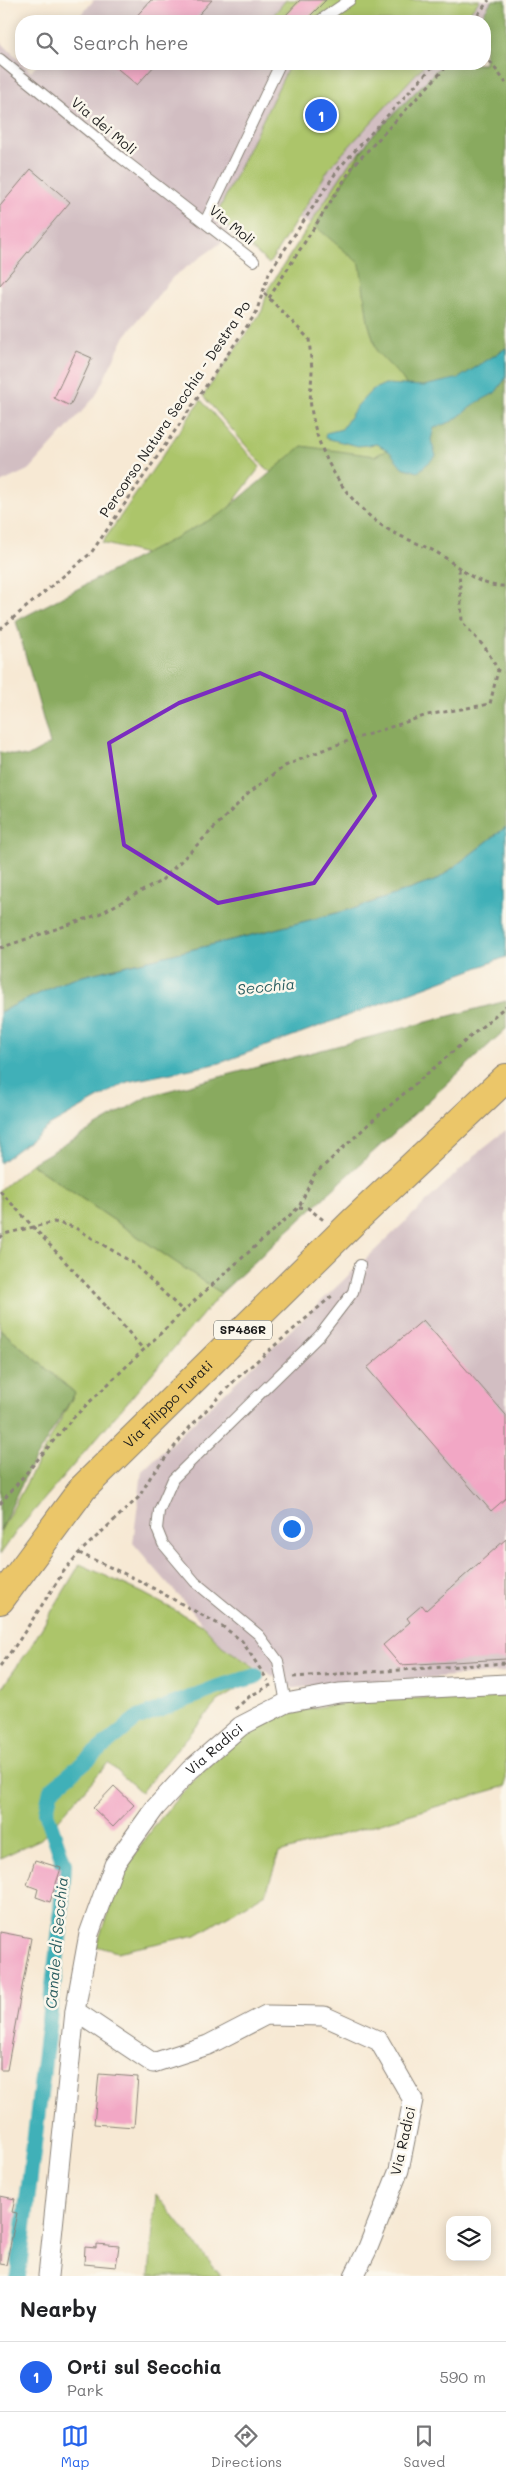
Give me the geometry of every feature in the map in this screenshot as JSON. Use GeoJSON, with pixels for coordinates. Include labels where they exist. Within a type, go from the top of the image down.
{"type":"FeatureCollection","features":[{"type":"Feature","properties":{"kind":"main road","name":"Via Filippo Turati"},"geometry":{"type":"LineString","coordinates":[[0,1600],[83,1488],[353,1222],[506,1078]]}},
{"type":"Feature","properties":{"kind":"street","name":"Via Radici"},"geometry":{"type":"LineString","coordinates":[[48,2276],[75,2011],[89,1934],[114,1865],[155,1808],[190,1770],[241,1726],[286,1702],[339,1693],[506,1684]]}},
{"type":"Feature","properties":{"kind":"street","name":"Via Radici"},"geometry":{"type":"LineString","coordinates":[[75,2011],[154,2062],[208,2045],[266,2015],[324,2016],[379,2042],[413,2100],[399,2170],[367,2250],[354,2276]]}},
{"type":"Feature","properties":{"kind":"lane"},"geometry":{"type":"LineString","coordinates":[[328,15],[350,0]]}},
{"type":"Feature","properties":{"kind":"lane","name":"Via dei Moli"},"geometry":{"type":"LineString","coordinates":[[0,59],[120,158],[192,211]]}},
{"type":"Feature","properties":{"kind":"lane"},"geometry":{"type":"LineString","coordinates":[[205,222],[277,70]]}},
{"type":"Feature","properties":{"kind":"lane","name":"Via Moli"},"geometry":{"type":"LineString","coordinates":[[192,211],[254,261]]}},
{"type":"Feature","properties":{"kind":"lane"},"geometry":{"type":"LineString","coordinates":[[286,1702],[278,1661],[258,1635],[195,1582],[162,1544],[157,1528],[159,1511],[173,1478],[320,1335],[353,1292],[360,1266]]}},
{"type":"Feature","properties":{"kind":"path"},"geometry":{"type":"LineString","coordinates":[[478,15],[489,0]]}},
{"type":"Feature","properties":{"kind":"path"},"geometry":{"type":"LineString","coordinates":[[491,63],[506,83]]}},
{"type":"Feature","properties":{"kind":"path","name":"Percorso Natura Secchia - Destra Po"},"geometry":{"type":"LineString","coordinates":[[0,629],[91,553],[256,313],[270,273],[339,168],[429,70]]}},
{"type":"Feature","properties":{"kind":"path"},"geometry":{"type":"LineString","coordinates":[[269,298],[354,165],[442,70]]}},
{"type":"Feature","properties":{"kind":"path"},"geometry":{"type":"LineString","coordinates":[[264,293],[309,339],[312,369],[310,407],[328,465],[356,503],[383,526],[407,541],[436,552],[459,569],[494,587],[506,586]]}},
{"type":"Feature","properties":{"kind":"path"},"geometry":{"type":"LineString","coordinates":[[0,948],[97,914],[161,881],[250,792],[285,766],[330,747],[426,715],[490,704],[498,670],[486,649],[462,622],[459,569]]}},
{"type":"Feature","properties":{"kind":"path"},"geometry":{"type":"LineString","coordinates":[[0,1504],[72,1420],[183,1311],[299,1207],[314,1175],[372,1121],[506,1006]]}},
{"type":"Feature","properties":{"kind":"path"},"geometry":{"type":"LineString","coordinates":[[0,1191],[107,1307],[143,1350]]}},
{"type":"Feature","properties":{"kind":"path"},"geometry":{"type":"LineString","coordinates":[[299,1207],[308,1208],[330,1226]]}},
{"type":"Feature","properties":{"kind":"path"},"geometry":{"type":"LineString","coordinates":[[0,1238],[4,1234],[54,1222],[74,1227],[133,1263],[183,1311]]}},
{"type":"Feature","properties":{"kind":"path"},"geometry":{"type":"LineString","coordinates":[[0,1666],[79,1554],[139,1497],[151,1476],[190,1427],[236,1379],[337,1293]]}},
{"type":"Feature","properties":{"kind":"path"},"geometry":{"type":"LineString","coordinates":[[79,1554],[138,1580],[222,1626],[242,1641],[270,1686]]}},
{"type":"Feature","properties":{"kind":"path"},"geometry":{"type":"LineString","coordinates":[[282,1679],[506,1663]]}},
{"type":"Feature","properties":{"kind":"highlighted area"},"geometry":{"type":"Polygon","coordinates":[[[260,673],[344,711],[375,796],[314,883],[218,903],[124,845],[109,743],[179,703],[260,673]]]}},
{"type":"Feature","properties":{"kind":"shaded area"},"geometry":{"type":"Polygon","coordinates":[[[94,0],[492,0],[483,15],[80,15],[94,0]]]}},
{"type":"Feature","properties":{"kind":"shaded area"},"geometry":{"type":"Polygon","coordinates":[[[0,41],[15,56],[15,70],[29,70],[31,72],[33,70],[438,70],[315,226],[276,210],[232,235],[173,277],[125,336],[95,397],[30,469],[0,483],[0,41]]]}},
{"type":"Feature","properties":{"kind":"shaded area"},"geometry":{"type":"Polygon","coordinates":[[[506,1130],[506,1672],[293,1688],[222,1646],[133,1543],[142,1471],[483,1148],[506,1130]]]}},
{"type":"Feature","properties":{"kind":"green space"},"geometry":{"type":"Polygon","coordinates":[[[286,0],[480,0],[467,15],[273,15],[286,0]]]}},
{"type":"Feature","properties":{"kind":"green space"},"geometry":{"type":"Polygon","coordinates":[[[492,0],[506,0],[506,827],[437,880],[356,908],[70,979],[0,1012],[0,752],[27,757],[50,744],[16,621],[221,514],[302,446],[375,456],[416,435],[421,408],[402,378],[377,352],[368,322],[360,264],[315,226],[370,138],[437,70],[491,70],[491,15],[483,15],[492,0]]]}},
{"type":"Feature","properties":{"kind":"green space"},"geometry":{"type":"Polygon","coordinates":[[[287,70],[419,70],[330,167],[269,264],[216,216],[287,70]]]}},
{"type":"Feature","properties":{"kind":"green space"},"geometry":{"type":"Polygon","coordinates":[[[436,70],[485,70],[506,634],[265,468],[203,396],[262,311],[268,289],[349,164],[436,70]]]}},
{"type":"Feature","properties":{"kind":"green space"},"geometry":{"type":"Polygon","coordinates":[[[201,400],[260,467],[207,537],[157,557],[102,543],[201,400]]]}},
{"type":"Feature","properties":{"kind":"green space"},"geometry":{"type":"Polygon","coordinates":[[[506,1001],[506,1029],[221,1293],[31,1164],[148,1096],[506,1001]]]}},
{"type":"Feature","properties":{"kind":"green space"},"geometry":{"type":"Polygon","coordinates":[[[31,1164],[221,1293],[16,1532],[0,1555],[0,1532],[75,1393],[0,1329],[0,1190],[31,1164]]]}},
{"type":"Feature","properties":{"kind":"green space"},"geometry":{"type":"Polygon","coordinates":[[[0,1329],[75,1393],[28,1471],[0,1531],[0,1329]]]}},
{"type":"Feature","properties":{"kind":"green space"},"geometry":{"type":"Polygon","coordinates":[[[80,1564],[143,1593],[204,1626],[222,1646],[264,1673],[218,1701],[141,1792],[108,1763],[41,1839],[0,1858],[0,1690],[28,1651],[80,1564]]]}},
{"type":"Feature","properties":{"kind":"green space"},"geometry":{"type":"Polygon","coordinates":[[[506,1696],[506,1786],[279,1853],[266,1893],[196,1935],[117,1952],[96,1946],[118,1885],[147,1836],[190,1784],[214,1761],[239,1740],[264,1724],[288,1714],[341,1704],[396,1699],[506,1696]]]}},
{"type":"Feature","properties":{"kind":"green space"},"geometry":{"type":"Polygon","coordinates":[[[156,2194],[216,2270],[221,2276],[149,2276],[156,2194]]]}},
{"type":"Feature","properties":{"kind":"water"},"geometry":{"type":"Polygon","coordinates":[[[506,348],[506,378],[495,393],[476,403],[453,421],[434,428],[431,440],[436,456],[418,472],[402,467],[390,452],[377,444],[358,446],[325,438],[326,433],[342,429],[357,406],[372,390],[385,384],[424,386],[459,378],[506,348]]]}},
{"type":"Feature","properties":{"kind":"water","name":"Secchia"},"geometry":{"type":"Polygon","coordinates":[[[506,827],[506,957],[220,1063],[127,1082],[49,1126],[0,1163],[0,1012],[70,979],[356,908],[437,880],[506,827]]]}},
{"type":"Feature","properties":{"kind":"building"},"geometry":{"type":"Polygon","coordinates":[[[151,0],[212,0],[198,15],[137,15],[151,0]]]}},
{"type":"Feature","properties":{"kind":"building"},"geometry":{"type":"Polygon","coordinates":[[[300,0],[326,0],[311,15],[286,15],[300,0]]]}},
{"type":"Feature","properties":{"kind":"building"},"geometry":{"type":"Polygon","coordinates":[[[119,70],[151,70],[137,85],[119,70]]]}},
{"type":"Feature","properties":{"kind":"building"},"geometry":{"type":"Polygon","coordinates":[[[31,169],[70,202],[0,285],[0,206],[31,169]]]}},
{"type":"Feature","properties":{"kind":"building"},"geometry":{"type":"Polygon","coordinates":[[[76,351],[92,358],[70,406],[54,398],[76,351]]]}},
{"type":"Feature","properties":{"kind":"building"},"geometry":{"type":"Polygon","coordinates":[[[423,1320],[506,1415],[506,1498],[491,1511],[367,1368],[423,1320]]]}},
{"type":"Feature","properties":{"kind":"building"},"geometry":{"type":"Polygon","coordinates":[[[506,1539],[506,1659],[400,1665],[383,1645],[410,1622],[407,1618],[422,1605],[426,1610],[506,1539]]]}},
{"type":"Feature","properties":{"kind":"building"},"geometry":{"type":"Polygon","coordinates":[[[114,1786],[134,1805],[113,1827],[93,1808],[114,1786]]]}},
{"type":"Feature","properties":{"kind":"building"},"geometry":{"type":"Polygon","coordinates":[[[35,1860],[61,1868],[50,1902],[36,1897],[38,1889],[27,1885],[35,1860]]]}},
{"type":"Feature","properties":{"kind":"building"},"geometry":{"type":"Polygon","coordinates":[[[0,1932],[31,1938],[7,2070],[0,2070],[0,1932]]]}},
{"type":"Feature","properties":{"kind":"building"},"geometry":{"type":"Polygon","coordinates":[[[99,2074],[138,2077],[134,2127],[94,2124],[99,2074]]]}},
{"type":"Feature","properties":{"kind":"building"},"geometry":{"type":"Polygon","coordinates":[[[0,2196],[15,2199],[12,2212],[17,2213],[6,2265],[0,2264],[0,2196]]]}},
{"type":"Feature","properties":{"kind":"building"},"geometry":{"type":"Polygon","coordinates":[[[96,2244],[119,2246],[116,2267],[84,2264],[85,2247],[96,2248],[96,2244]]]}},
{"type":"Feature","properties":{"kind":"waterway","name":"Canale di Secchia"},"geometry":{"type":"LineString","coordinates":[[18,2276],[60,1929],[64,1864],[46,1812],[51,1790],[136,1719],[218,1687],[256,1676]]}},
{"type":"Feature","properties":{"kind":"place","name":"Orti sul Secchia"},"geometry":{"type":"Point","coordinates":[321,115]}}]}
